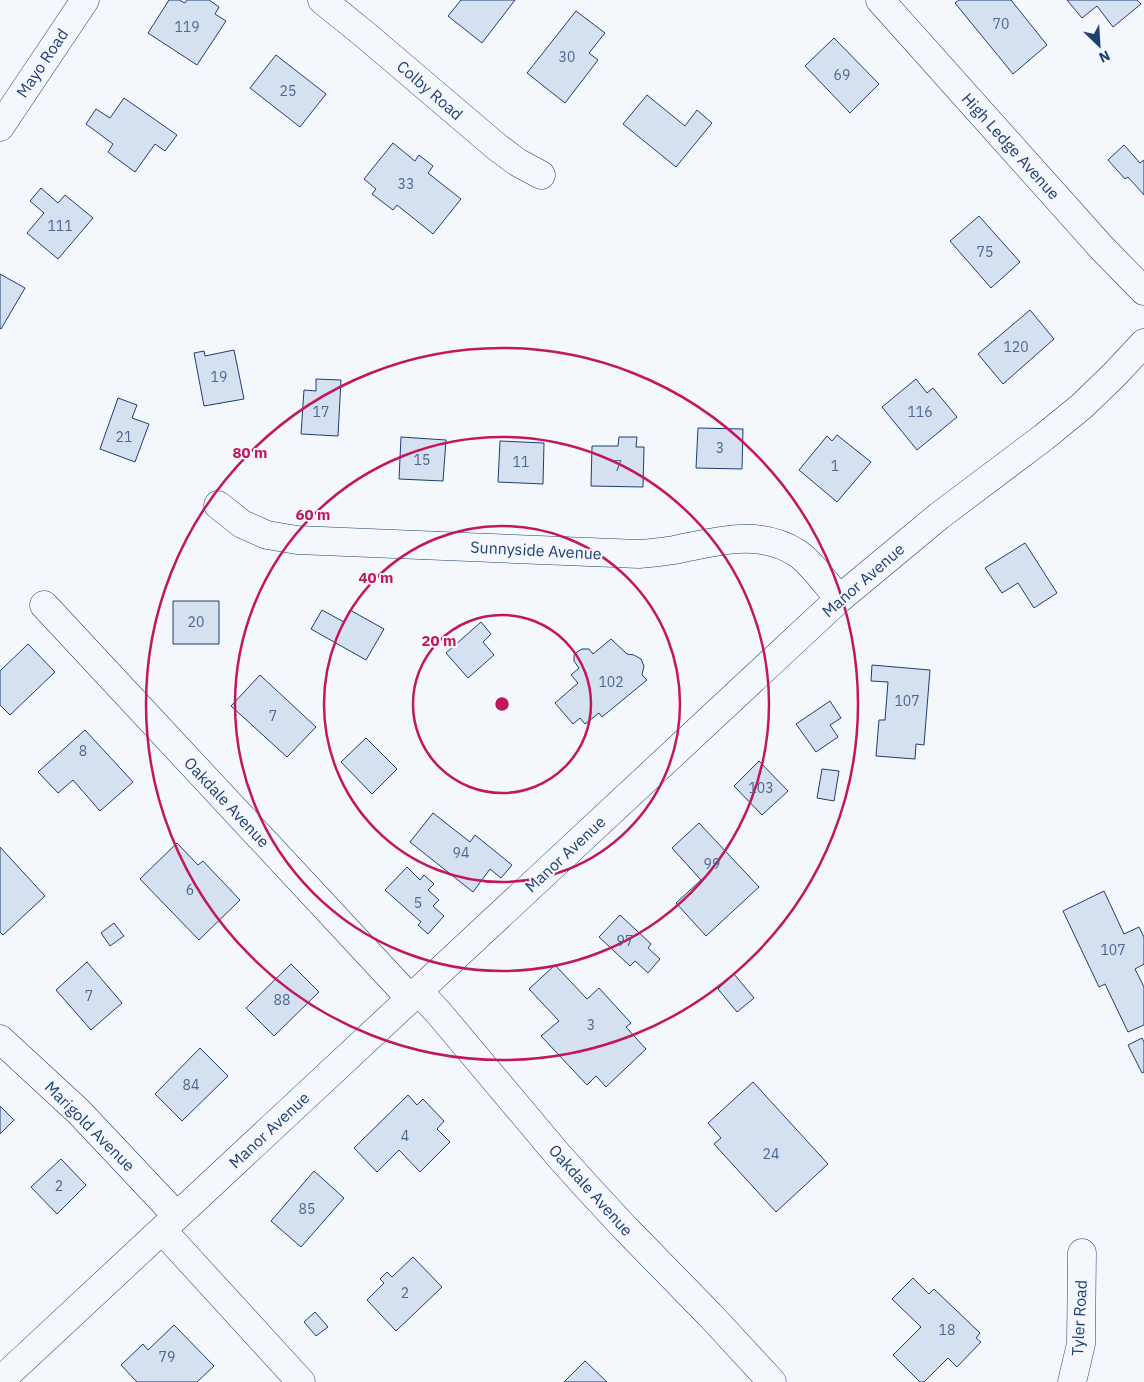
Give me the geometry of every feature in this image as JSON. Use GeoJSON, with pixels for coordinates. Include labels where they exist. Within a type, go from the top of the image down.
{"type":"FeatureCollection","features":[{"type":"Feature","properties":{"kind":"street","name":"Mayo Road"},"geometry":{"type":"LineString","coordinates":[[0,127],[85,0]]}},
{"type":"Feature","properties":{"kind":"street","name":"Colby Road"},"geometry":{"type":"LineString","coordinates":[[322,0],[363,32],[498,147],[517,162],[541,175]]}},
{"type":"Feature","properties":{"kind":"street","name":"High Ledge Avenue"},"geometry":{"type":"LineString","coordinates":[[880,0],[1101,247],[1144,291]]}},
{"type":"Feature","properties":{"kind":"street","name":"Manor Avenue"},"geometry":{"type":"LineString","coordinates":[[0,1381],[839,599],[940,516],[1044,438],[1082,406],[1144,343]]}},
{"type":"Feature","properties":{"kind":"street","name":"Sunnyside Avenue"},"geometry":{"type":"LineString","coordinates":[[218,505],[242,524],[267,535],[297,540],[639,554],[672,550],[727,539],[754,539],[779,544],[799,554],[818,573],[839,599]]}},
{"type":"Feature","properties":{"kind":"street","name":"Oakdale Avenue"},"geometry":{"type":"LineString","coordinates":[[44,605],[414,995],[438,1012],[559,1156],[772,1382]]}},
{"type":"Feature","properties":{"kind":"street","name":"Marigold Avenue"},"geometry":{"type":"LineString","coordinates":[[0,1039],[80,1112],[301,1382]]}},
{"type":"Feature","properties":{"kind":"street","name":"Tyler Road"},"geometry":{"type":"LineString","coordinates":[[1072,1382],[1081,1344],[1082,1253]]}},
{"type":"Feature","properties":{"kind":"building"},"geometry":{"type":"Polygon","coordinates":[[[169,0],[179,0],[185,3],[187,0],[209,0],[219,7],[215,14],[226,21],[197,65],[148,33],[169,0]]]}},
{"type":"Feature","properties":{"kind":"building"},"geometry":{"type":"Polygon","coordinates":[[[461,0],[515,0],[482,43],[448,16],[461,0]]]}},
{"type":"Feature","properties":{"kind":"building"},"geometry":{"type":"Polygon","coordinates":[[[959,0],[1011,0],[1047,45],[1013,74],[955,3],[959,0]]]}},
{"type":"Feature","properties":{"kind":"building"},"geometry":{"type":"Polygon","coordinates":[[[1067,0],[1137,0],[1141,4],[1113,27],[1097,6],[1082,18],[1067,0]]]}},
{"type":"Feature","properties":{"kind":"building"},"geometry":{"type":"Polygon","coordinates":[[[576,11],[605,33],[589,53],[598,60],[565,103],[527,73],[576,11]]]}},
{"type":"Feature","properties":{"kind":"building"},"geometry":{"type":"Polygon","coordinates":[[[834,38],[879,84],[850,113],[805,66],[834,38]]]}},
{"type":"Feature","properties":{"kind":"building"},"geometry":{"type":"Polygon","coordinates":[[[276,55],[326,94],[300,127],[250,88],[276,55]]]}},
{"type":"Feature","properties":{"kind":"building"},"geometry":{"type":"Polygon","coordinates":[[[647,95],[685,126],[697,110],[712,123],[676,167],[623,124],[647,95]]]}},
{"type":"Feature","properties":{"kind":"building"},"geometry":{"type":"Polygon","coordinates":[[[124,98],[177,135],[165,151],[155,144],[135,172],[108,152],[113,144],[86,124],[96,109],[110,118],[124,98]]]}},
{"type":"Feature","properties":{"kind":"building"},"geometry":{"type":"Polygon","coordinates":[[[393,143],[415,161],[419,155],[433,166],[428,173],[461,199],[433,234],[397,205],[393,210],[372,194],[376,189],[364,179],[393,143]]]}},
{"type":"Feature","properties":{"kind":"building"},"geometry":{"type":"Polygon","coordinates":[[[1124,145],[1140,163],[1144,160],[1144,195],[1128,177],[1125,179],[1108,160],[1124,145]]]}},
{"type":"Feature","properties":{"kind":"building"},"geometry":{"type":"Polygon","coordinates":[[[41,188],[58,203],[65,195],[93,218],[58,259],[27,233],[44,213],[30,201],[41,188]]]}},
{"type":"Feature","properties":{"kind":"building"},"geometry":{"type":"Polygon","coordinates":[[[979,216],[1020,262],[991,288],[950,241],[979,216]]]}},
{"type":"Feature","properties":{"kind":"building"},"geometry":{"type":"Polygon","coordinates":[[[0,274],[25,288],[1,329],[0,328],[0,274]]]}},
{"type":"Feature","properties":{"kind":"building"},"geometry":{"type":"Polygon","coordinates":[[[1030,310],[1054,339],[1003,384],[978,354],[1030,310]]]}},
{"type":"Feature","properties":{"kind":"building"},"geometry":{"type":"Polygon","coordinates":[[[234,350],[244,399],[204,406],[194,353],[204,351],[205,356],[234,350]]]}},
{"type":"Feature","properties":{"kind":"building"},"geometry":{"type":"Polygon","coordinates":[[[316,379],[341,380],[338,436],[301,434],[304,390],[316,391],[316,379]]]}},
{"type":"Feature","properties":{"kind":"building"},"geometry":{"type":"Polygon","coordinates":[[[916,379],[927,393],[933,388],[957,417],[917,450],[882,407],[916,379]]]}},
{"type":"Feature","properties":{"kind":"building"},"geometry":{"type":"Polygon","coordinates":[[[118,398],[137,405],[132,418],[149,424],[135,462],[100,449],[118,398]]]}},
{"type":"Feature","properties":{"kind":"building"},"geometry":{"type":"Polygon","coordinates":[[[698,428],[743,429],[742,469],[696,468],[698,428]]]}},
{"type":"Feature","properties":{"kind":"building"},"geometry":{"type":"Polygon","coordinates":[[[837,435],[871,462],[837,502],[799,470],[827,436],[832,441],[837,435]]]}},
{"type":"Feature","properties":{"kind":"building"},"geometry":{"type":"Polygon","coordinates":[[[401,437],[446,440],[443,481],[399,479],[401,437]]]}},
{"type":"Feature","properties":{"kind":"building"},"geometry":{"type":"Polygon","coordinates":[[[619,437],[637,437],[636,447],[644,447],[643,487],[591,486],[592,446],[618,446],[619,437]]]}},
{"type":"Feature","properties":{"kind":"building"},"geometry":{"type":"Polygon","coordinates":[[[500,441],[544,443],[543,484],[498,482],[500,441]]]}},
{"type":"Feature","properties":{"kind":"building"},"geometry":{"type":"Polygon","coordinates":[[[1025,543],[1057,593],[1034,608],[1018,583],[1002,593],[985,568],[1025,543]]]}},
{"type":"Feature","properties":{"kind":"building"},"geometry":{"type":"Polygon","coordinates":[[[173,601],[219,601],[219,644],[173,644],[173,601]]]}},
{"type":"Feature","properties":{"kind":"building"},"geometry":{"type":"Polygon","coordinates":[[[322,610],[344,622],[350,610],[384,629],[366,660],[311,629],[322,610]]]}},
{"type":"Feature","properties":{"kind":"building"},"geometry":{"type":"Polygon","coordinates":[[[481,622],[491,634],[483,642],[494,655],[468,678],[446,653],[481,622]]]}},
{"type":"Feature","properties":{"kind":"building"},"geometry":{"type":"Polygon","coordinates":[[[611,639],[627,654],[641,659],[644,666],[642,675],[647,680],[602,717],[599,713],[585,724],[580,718],[573,724],[555,703],[578,683],[571,675],[579,668],[574,661],[574,655],[582,649],[589,649],[593,654],[611,639]]]}},
{"type":"Feature","properties":{"kind":"building"},"geometry":{"type":"Polygon","coordinates":[[[28,644],[55,672],[10,715],[0,705],[0,671],[28,644]]]}},
{"type":"Feature","properties":{"kind":"building"},"geometry":{"type":"Polygon","coordinates":[[[872,665],[930,670],[924,745],[916,744],[915,759],[876,756],[879,720],[885,720],[888,682],[871,681],[872,665]]]}},
{"type":"Feature","properties":{"kind":"building"},"geometry":{"type":"Polygon","coordinates":[[[260,675],[316,727],[287,757],[231,706],[260,675]]]}},
{"type":"Feature","properties":{"kind":"building"},"geometry":{"type":"Polygon","coordinates":[[[830,701],[841,718],[830,725],[838,737],[816,752],[796,724],[830,701]]]}},
{"type":"Feature","properties":{"kind":"building"},"geometry":{"type":"Polygon","coordinates":[[[85,730],[133,782],[100,811],[73,780],[58,793],[38,772],[85,730]]]}},
{"type":"Feature","properties":{"kind":"building"},"geometry":{"type":"Polygon","coordinates":[[[366,738],[397,769],[372,794],[341,762],[366,738]]]}},
{"type":"Feature","properties":{"kind":"building"},"geometry":{"type":"Polygon","coordinates":[[[759,761],[788,791],[762,815],[734,786],[759,761]]]}},
{"type":"Feature","properties":{"kind":"building"},"geometry":{"type":"Polygon","coordinates":[[[822,769],[839,771],[834,801],[817,798],[822,769]]]}},
{"type":"Feature","properties":{"kind":"building"},"geometry":{"type":"Polygon","coordinates":[[[433,813],[470,842],[475,835],[512,865],[501,878],[490,869],[473,892],[410,842],[433,813]]]}},
{"type":"Feature","properties":{"kind":"building"},"geometry":{"type":"Polygon","coordinates":[[[699,823],[759,887],[706,936],[676,903],[701,880],[672,848],[699,823]]]}},
{"type":"Feature","properties":{"kind":"building"},"geometry":{"type":"Polygon","coordinates":[[[177,843],[198,865],[203,861],[240,900],[199,940],[140,879],[177,843]]]}},
{"type":"Feature","properties":{"kind":"building"},"geometry":{"type":"Polygon","coordinates":[[[0,847],[45,896],[3,935],[0,932],[0,847]]]}},
{"type":"Feature","properties":{"kind":"building"},"geometry":{"type":"Polygon","coordinates":[[[407,867],[420,880],[424,875],[434,884],[428,890],[439,900],[433,906],[444,916],[428,934],[418,925],[421,922],[385,890],[407,867]]]}},
{"type":"Feature","properties":{"kind":"building"},"geometry":{"type":"Polygon","coordinates":[[[1104,891],[1124,934],[1139,927],[1144,937],[1144,964],[1135,969],[1144,987],[1144,1025],[1128,1032],[1105,984],[1099,987],[1063,911],[1104,891]]]}},
{"type":"Feature","properties":{"kind":"building"},"geometry":{"type":"Polygon","coordinates":[[[620,915],[651,944],[648,948],[660,959],[648,973],[635,961],[630,966],[599,937],[620,915]]]}},
{"type":"Feature","properties":{"kind":"building"},"geometry":{"type":"Polygon","coordinates":[[[114,923],[124,936],[110,946],[101,933],[114,923]]]}},
{"type":"Feature","properties":{"kind":"building"},"geometry":{"type":"Polygon","coordinates":[[[87,962],[122,1003],[91,1030],[56,990],[87,962]]]}},
{"type":"Feature","properties":{"kind":"building"},"geometry":{"type":"Polygon","coordinates":[[[291,964],[319,992],[274,1036],[246,1008],[291,964]]]}},
{"type":"Feature","properties":{"kind":"building"},"geometry":{"type":"Polygon","coordinates":[[[555,965],[587,999],[599,988],[631,1023],[626,1027],[646,1049],[606,1087],[596,1076],[587,1085],[541,1036],[559,1021],[529,989],[555,965]]]}},
{"type":"Feature","properties":{"kind":"building"},"geometry":{"type":"Polygon","coordinates":[[[734,974],[754,998],[737,1012],[718,989],[734,974]]]}},
{"type":"Feature","properties":{"kind":"building"},"geometry":{"type":"Polygon","coordinates":[[[1142,1038],[1144,1042],[1144,1072],[1142,1073],[1128,1045],[1142,1038]]]}},
{"type":"Feature","properties":{"kind":"building"},"geometry":{"type":"Polygon","coordinates":[[[200,1048],[228,1076],[182,1121],[155,1094],[200,1048]]]}},
{"type":"Feature","properties":{"kind":"building"},"geometry":{"type":"Polygon","coordinates":[[[753,1082],[828,1164],[776,1212],[714,1144],[721,1138],[708,1123],[753,1082]]]}},
{"type":"Feature","properties":{"kind":"building"},"geometry":{"type":"Polygon","coordinates":[[[408,1095],[417,1105],[423,1099],[444,1121],[437,1129],[450,1142],[420,1172],[399,1150],[377,1172],[354,1148],[408,1095]]]}},
{"type":"Feature","properties":{"kind":"building"},"geometry":{"type":"Polygon","coordinates":[[[0,1106],[14,1120],[0,1134],[0,1106]]]}},
{"type":"Feature","properties":{"kind":"building"},"geometry":{"type":"Polygon","coordinates":[[[61,1159],[86,1185],[57,1214],[31,1187],[61,1159]]]}},
{"type":"Feature","properties":{"kind":"building"},"geometry":{"type":"Polygon","coordinates":[[[314,1171],[344,1198],[301,1247],[271,1221],[314,1171]]]}},
{"type":"Feature","properties":{"kind":"building"},"geometry":{"type":"Polygon","coordinates":[[[413,1257],[442,1287],[396,1331],[367,1300],[384,1283],[380,1279],[387,1272],[392,1277],[413,1257]]]}},
{"type":"Feature","properties":{"kind":"building"},"geometry":{"type":"Polygon","coordinates":[[[913,1278],[929,1294],[934,1289],[980,1333],[976,1338],[981,1342],[957,1367],[948,1358],[924,1382],[920,1382],[893,1355],[921,1327],[892,1299],[913,1278]]]}},
{"type":"Feature","properties":{"kind":"building"},"geometry":{"type":"Polygon","coordinates":[[[315,1312],[328,1327],[316,1336],[304,1322],[315,1312]]]}},
{"type":"Feature","properties":{"kind":"building"},"geometry":{"type":"Polygon","coordinates":[[[174,1325],[214,1366],[197,1382],[137,1382],[121,1365],[143,1344],[148,1350],[174,1325]]]}},
{"type":"Feature","properties":{"kind":"building"},"geometry":{"type":"Polygon","coordinates":[[[585,1361],[607,1382],[564,1382],[585,1361]]]}}]}
